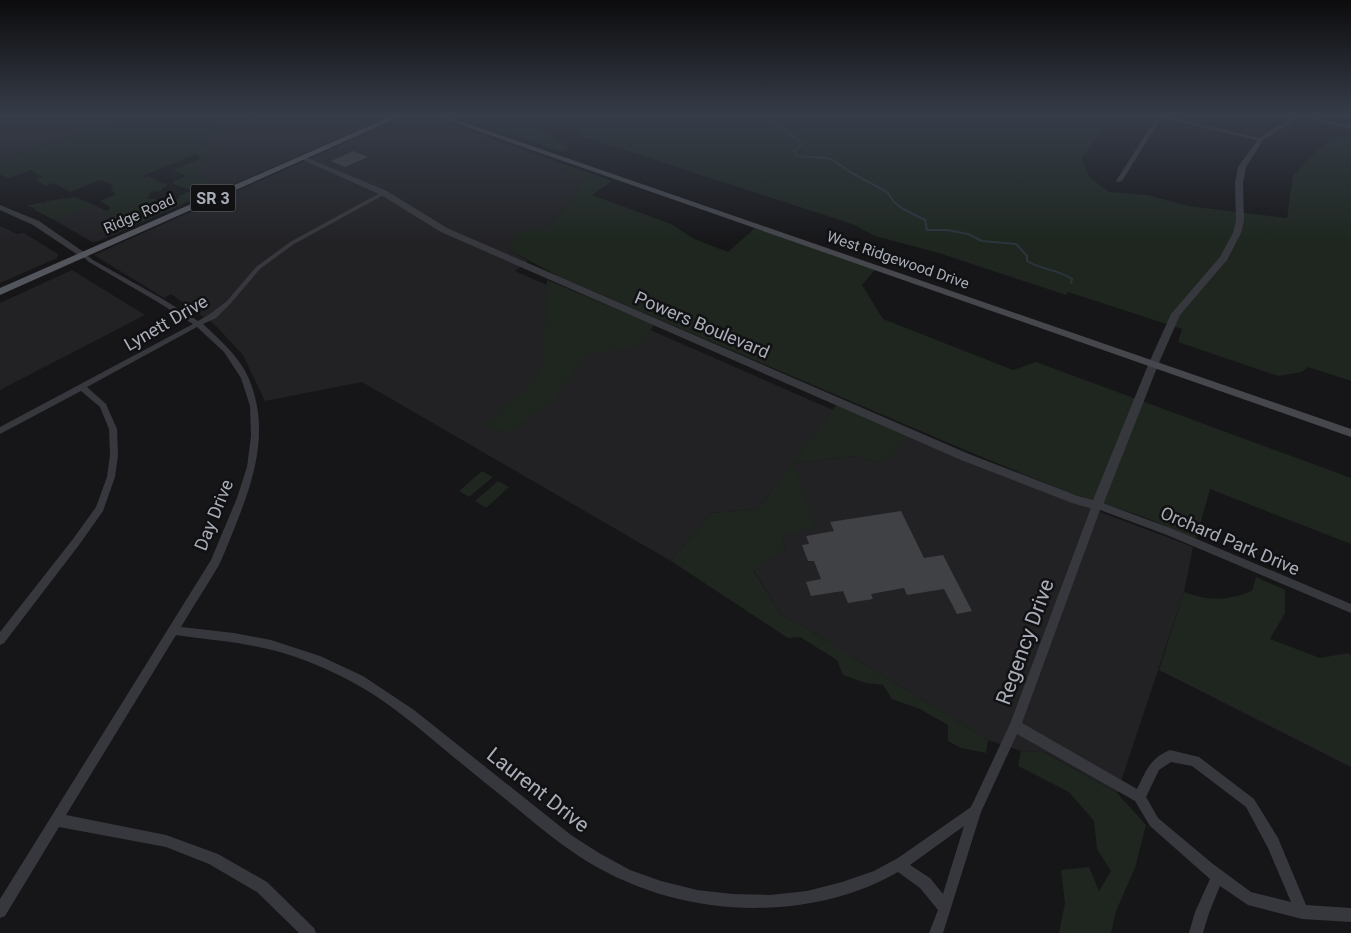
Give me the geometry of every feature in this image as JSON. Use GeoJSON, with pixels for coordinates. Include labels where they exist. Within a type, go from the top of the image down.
{"type":"FeatureCollection","features":[{"type":"Feature","properties":{"kind":"main road","name":"Ridge Road"},"geometry":{"type":"LineString","coordinates":[[0,292],[302,159]]}},
{"type":"Feature","properties":{"kind":"main road","name":"West Ridgewood Drive"},"geometry":{"type":"LineString","coordinates":[[561,159],[1351,434]]}},
{"type":"Feature","properties":{"kind":"street","name":"Powers Boulevard"},"geometry":{"type":"LineString","coordinates":[[304,159],[384,193],[405,204],[436,226],[628,311],[965,457],[1076,500],[1096,505]]}},
{"type":"Feature","properties":{"kind":"street"},"geometry":{"type":"LineString","coordinates":[[1119,181],[1132,159]]}},
{"type":"Feature","properties":{"kind":"street","name":"Regency Drive"},"geometry":{"type":"LineString","coordinates":[[936,933],[975,811],[1015,726],[1096,505],[1153,365],[1176,314],[1224,258],[1231,246],[1240,221],[1239,183],[1242,166],[1247,159]]}},
{"type":"Feature","properties":{"kind":"street","name":"Lynett Drive"},"geometry":{"type":"LineString","coordinates":[[0,431],[212,316],[224,306],[258,268],[292,242],[384,193]]}},
{"type":"Feature","properties":{"kind":"street","name":"Day Drive"},"geometry":{"type":"LineString","coordinates":[[0,207],[32,221],[91,260],[198,324],[225,348],[245,376],[256,411],[255,451],[239,510],[215,562],[0,911]]}},
{"type":"Feature","properties":{"kind":"street"},"geometry":{"type":"LineString","coordinates":[[0,640],[100,508],[112,477],[114,455],[113,429],[103,406],[82,386]]}},
{"type":"Feature","properties":{"kind":"street","name":"Orchard Park Drive"},"geometry":{"type":"LineString","coordinates":[[1096,505],[1170,532],[1351,609]]}},
{"type":"Feature","properties":{"kind":"street","name":"Laurent Drive"},"geometry":{"type":"LineString","coordinates":[[172,630],[269,644],[315,659],[359,680],[399,707],[580,849],[624,874],[670,890],[723,901],[782,901],[843,889],[877,876],[898,865],[975,811]]}},
{"type":"Feature","properties":{"kind":"street"},"geometry":{"type":"LineString","coordinates":[[1015,726],[1139,797],[1154,822],[1218,876],[1248,898],[1302,912],[1351,915]]}},
{"type":"Feature","properties":{"kind":"street"},"geometry":{"type":"LineString","coordinates":[[1139,797],[1155,766],[1170,756],[1195,761],[1250,802],[1273,843],[1302,912]]}},
{"type":"Feature","properties":{"kind":"street"},"geometry":{"type":"LineString","coordinates":[[57,820],[166,841],[212,859],[262,887],[309,933]]}},
{"type":"Feature","properties":{"kind":"street"},"geometry":{"type":"LineString","coordinates":[[898,865],[926,883],[945,908]]}},
{"type":"Feature","properties":{"kind":"street"},"geometry":{"type":"LineString","coordinates":[[1196,933],[1202,912],[1218,876]]}},
{"type":"Feature","properties":{"kind":"shaded area"},"geometry":{"type":"Polygon","coordinates":[[[7,159],[185,159],[142,176],[145,178],[149,176],[161,183],[166,183],[167,186],[161,189],[161,191],[151,192],[147,199],[155,199],[154,202],[179,199],[179,196],[187,192],[206,194],[110,236],[98,229],[113,222],[112,219],[114,217],[92,206],[71,215],[73,217],[52,219],[35,210],[35,208],[26,206],[44,202],[43,205],[47,201],[75,197],[107,211],[111,208],[100,201],[116,194],[111,191],[114,190],[111,188],[113,186],[101,180],[70,192],[54,183],[46,186],[35,180],[42,177],[31,170],[8,178],[0,174],[0,161],[7,159]]]}},
{"type":"Feature","properties":{"kind":"shaded area"},"geometry":{"type":"Polygon","coordinates":[[[201,159],[212,159],[202,164],[200,172],[203,172],[214,191],[188,189],[173,184],[174,181],[186,176],[173,170],[201,159]]]}},
{"type":"Feature","properties":{"kind":"shaded area"},"geometry":{"type":"Polygon","coordinates":[[[203,159],[292,159],[218,191],[195,179],[193,170],[203,159]]]}},
{"type":"Feature","properties":{"kind":"shaded area"},"geometry":{"type":"Polygon","coordinates":[[[310,159],[549,159],[564,164],[559,167],[581,178],[577,193],[546,229],[511,251],[528,261],[515,271],[833,410],[758,509],[711,513],[671,561],[362,382],[265,401],[243,355],[215,325],[171,294],[164,298],[94,255],[310,159]]]}},
{"type":"Feature","properties":{"kind":"shaded area"},"geometry":{"type":"Polygon","coordinates":[[[650,159],[1082,159],[1089,177],[1109,192],[1148,195],[1189,206],[1287,218],[1293,176],[1310,159],[1351,159],[1351,381],[1308,367],[1302,372],[1278,376],[1178,342],[1182,329],[1068,292],[1066,295],[939,253],[875,236],[855,225],[650,159]]]}},
{"type":"Feature","properties":{"kind":"shaded area"},"geometry":{"type":"Polygon","coordinates":[[[564,164],[612,181],[592,195],[671,224],[694,239],[728,252],[755,228],[875,270],[862,285],[883,319],[1013,370],[1036,362],[1351,478],[1351,544],[1210,489],[1196,539],[1144,517],[1070,493],[965,450],[560,277],[511,251],[515,232],[546,229],[577,193],[581,178],[559,167],[564,164]]]}},
{"type":"Feature","properties":{"kind":"shaded area"},"geometry":{"type":"Polygon","coordinates":[[[86,201],[134,226],[99,241],[92,242],[49,217],[86,201]]]}},
{"type":"Feature","properties":{"kind":"shaded area"},"geometry":{"type":"Polygon","coordinates":[[[0,226],[17,234],[24,233],[58,254],[57,258],[0,283],[0,226]]]}},
{"type":"Feature","properties":{"kind":"shaded area"},"geometry":{"type":"Polygon","coordinates":[[[72,270],[145,315],[0,390],[0,303],[72,270]]]}},
{"type":"Feature","properties":{"kind":"shaded area"},"geometry":{"type":"Polygon","coordinates":[[[547,280],[654,325],[638,347],[586,354],[554,399],[508,433],[483,424],[527,389],[543,369],[547,280]]]}},
{"type":"Feature","properties":{"kind":"shaded area"},"geometry":{"type":"Polygon","coordinates":[[[837,404],[909,435],[899,450],[879,462],[853,456],[793,463],[815,528],[783,534],[785,549],[753,570],[782,616],[799,624],[988,740],[986,753],[961,748],[948,741],[948,725],[920,709],[892,699],[883,685],[866,683],[843,675],[837,660],[800,637],[788,638],[671,561],[711,513],[758,509],[837,404]]]}},
{"type":"Feature","properties":{"kind":"shaded area"},"geometry":{"type":"Polygon","coordinates":[[[909,435],[978,466],[1193,547],[1184,592],[1117,793],[1045,752],[1021,751],[988,740],[799,624],[782,616],[753,569],[785,549],[783,534],[793,463],[853,456],[879,462],[909,435]]]}},
{"type":"Feature","properties":{"kind":"shaded area"},"geometry":{"type":"Polygon","coordinates":[[[482,471],[493,477],[469,497],[459,491],[482,471]]]}},
{"type":"Feature","properties":{"kind":"shaded area"},"geometry":{"type":"Polygon","coordinates":[[[498,481],[509,487],[486,508],[475,501],[498,481]]]}},
{"type":"Feature","properties":{"kind":"shaded area"},"geometry":{"type":"Polygon","coordinates":[[[1256,577],[1285,590],[1285,613],[1270,639],[1320,658],[1348,653],[1351,656],[1351,767],[1159,670],[1184,592],[1218,599],[1234,597],[1252,591],[1256,577]]]}},
{"type":"Feature","properties":{"kind":"shaded area"},"geometry":{"type":"Polygon","coordinates":[[[1021,751],[1044,752],[1117,793],[1146,825],[1135,868],[1116,911],[1111,933],[1059,933],[1065,903],[1061,870],[1089,867],[1099,891],[1111,871],[1097,849],[1094,821],[1069,792],[1018,766],[1021,751]]]}},
{"type":"Feature","properties":{"kind":"building"},"geometry":{"type":"Polygon","coordinates":[[[336,159],[364,159],[345,167],[331,161],[336,159]]]}},
{"type":"Feature","properties":{"kind":"building"},"geometry":{"type":"Polygon","coordinates":[[[901,511],[924,558],[943,555],[972,611],[957,614],[944,589],[907,595],[904,588],[871,594],[873,599],[848,603],[843,591],[811,596],[806,582],[821,579],[814,561],[808,561],[802,545],[809,544],[806,536],[834,531],[830,522],[901,511]]]}},
{"type":"Feature","properties":{"kind":"waterway"},"geometry":{"type":"LineString","coordinates":[[829,159],[887,192],[894,202],[903,209],[925,220],[927,230],[947,230],[968,234],[982,241],[1016,244],[1027,256],[1027,261],[1067,276],[1072,279],[1071,283]]}}]}
